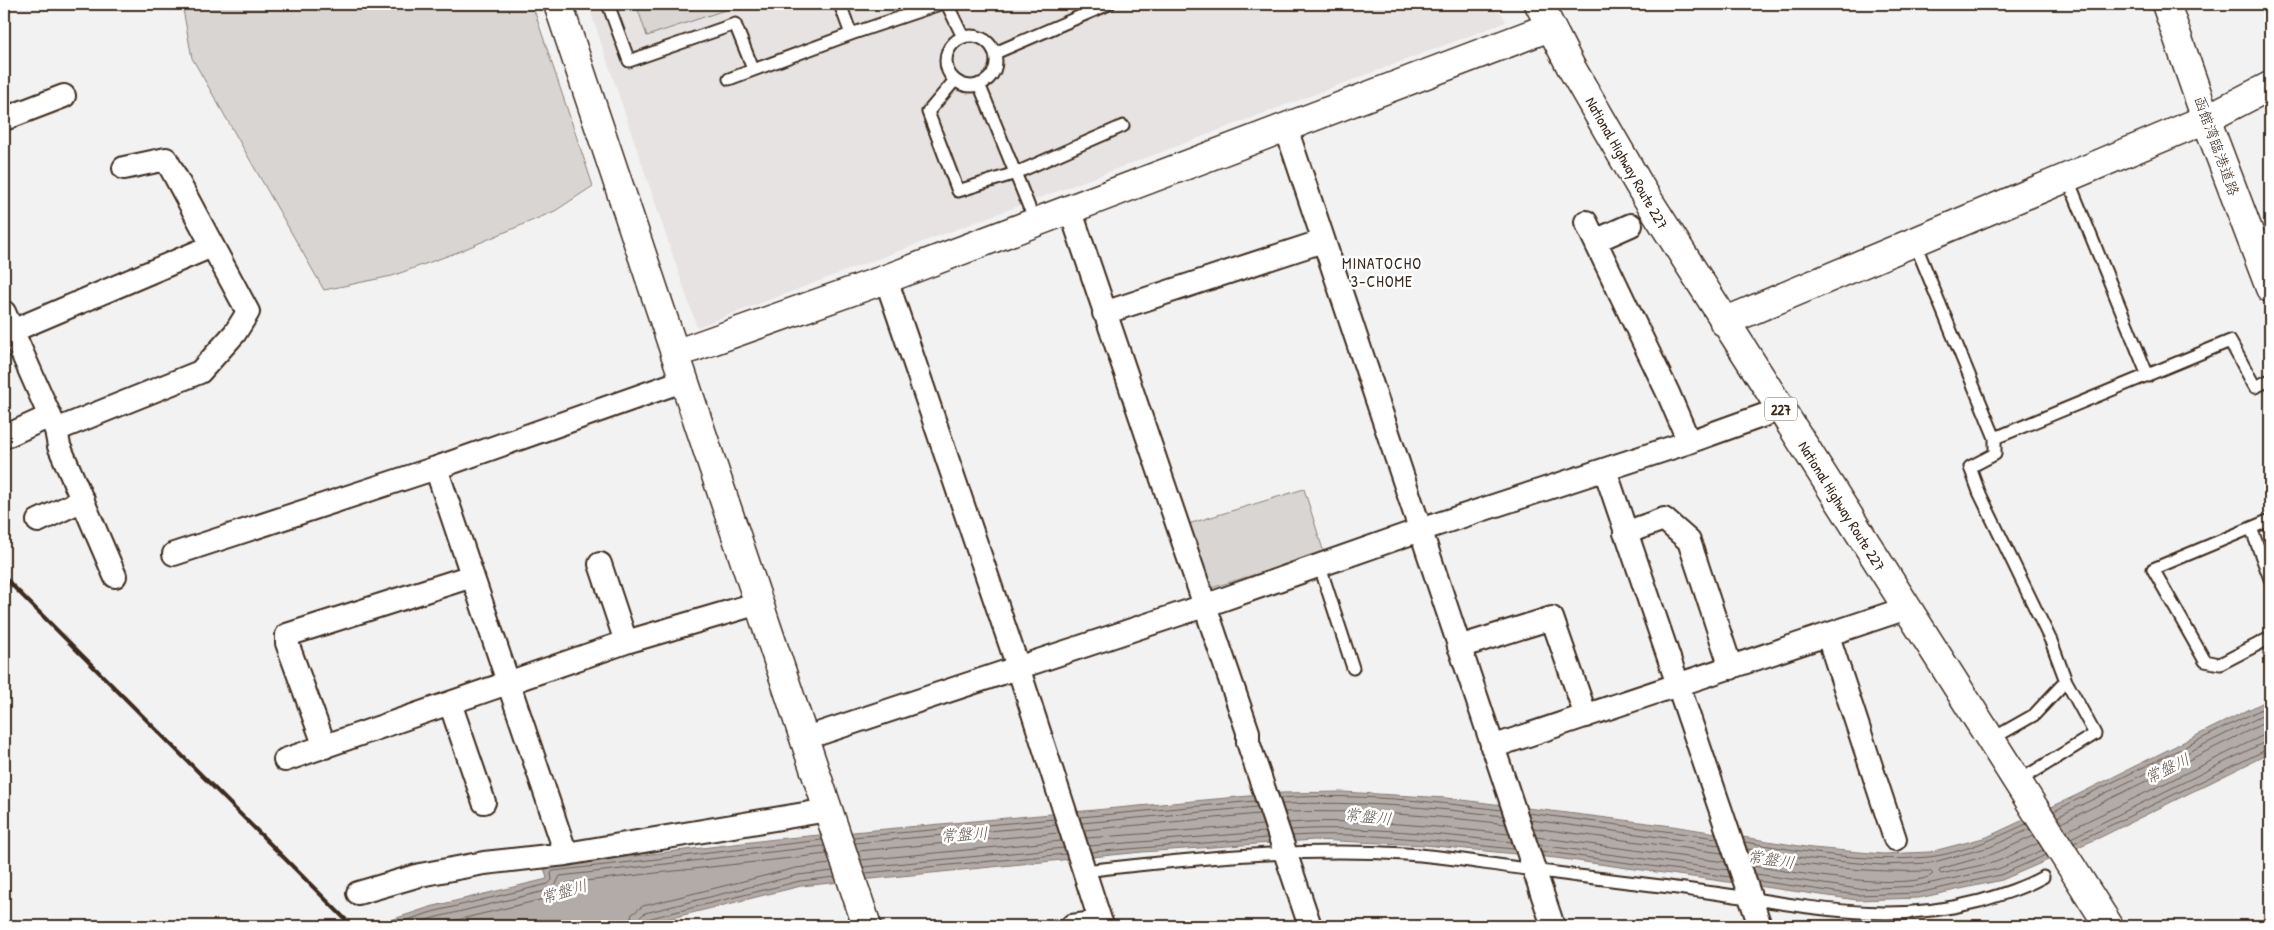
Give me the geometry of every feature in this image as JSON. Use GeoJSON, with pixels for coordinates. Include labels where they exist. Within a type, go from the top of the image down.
{"type":"FeatureCollection","features":[{"type":"Feature","properties":{"kind":"main road"},"geometry":{"type":"LineString","coordinates":[[558,4],[867,926]]}},
{"type":"Feature","properties":{"kind":"main road","name":"函館湾臨港道路"},"geometry":{"type":"LineString","coordinates":[[2166,4],[2206,119],[2270,288]]}},
{"type":"Feature","properties":{"kind":"main road"},"geometry":{"type":"LineString","coordinates":[[675,354],[886,278],[1286,128],[1545,15]]}},
{"type":"Feature","properties":{"kind":"main road","name":"National Highway Route 227"},"geometry":{"type":"LineString","coordinates":[[1545,15],[1642,190],[2109,926]]}},
{"type":"Feature","properties":{"kind":"main road"},"geometry":{"type":"LineString","coordinates":[[1724,322],[2206,119],[2270,86]]}},
{"type":"Feature","properties":{"kind":"street"},"geometry":{"type":"LineString","coordinates":[[4,119],[64,96]]}},
{"type":"Feature","properties":{"kind":"street"},"geometry":{"type":"LineString","coordinates":[[1286,128],[1553,926]]}},
{"type":"Feature","properties":{"kind":"street"},"geometry":{"type":"LineString","coordinates":[[4,437],[53,423],[200,372],[235,333],[248,312],[166,158],[124,168]]}},
{"type":"Feature","properties":{"kind":"street"},"geometry":{"type":"LineString","coordinates":[[1070,209],[1248,732],[1248,742],[1310,926]]}},
{"type":"Feature","properties":{"kind":"street"},"geometry":{"type":"LineString","coordinates":[[1631,225],[1590,232],[1668,393],[1689,442]]}},
{"type":"Feature","properties":{"kind":"street"},"geometry":{"type":"LineString","coordinates":[[1104,312],[1323,241]]}},
{"type":"Feature","properties":{"kind":"street"},"geometry":{"type":"LineString","coordinates":[[115,576],[60,446],[53,423],[6,319],[212,246]]}},
{"type":"Feature","properties":{"kind":"street"},"geometry":{"type":"LineString","coordinates":[[886,278],[1018,667],[1082,868],[1102,924],[1072,926]]}},
{"type":"Feature","properties":{"kind":"street"},"geometry":{"type":"LineString","coordinates":[[174,554],[436,468],[685,380]]}},
{"type":"Feature","properties":{"kind":"street"},"geometry":{"type":"LineString","coordinates":[[803,739],[1204,606],[1319,564],[1689,442],[1780,409]]}},
{"type":"Feature","properties":{"kind":"street"},"geometry":{"type":"LineString","coordinates":[[436,468],[566,854]]}},
{"type":"Feature","properties":{"kind":"street"},"geometry":{"type":"LineString","coordinates":[[1605,470],[1727,824],[1760,926]]}},
{"type":"Feature","properties":{"kind":"street"},"geometry":{"type":"LineString","coordinates":[[38,521],[83,500]]}},
{"type":"Feature","properties":{"kind":"street"},"geometry":{"type":"LineString","coordinates":[[1625,532],[1664,519],[1689,541],[1731,668]]}},
{"type":"Feature","properties":{"kind":"street"},"geometry":{"type":"LineString","coordinates":[[600,564],[626,642]]}},
{"type":"Feature","properties":{"kind":"street"},"geometry":{"type":"LineString","coordinates":[[325,747],[287,643],[287,635],[472,576]]}},
{"type":"Feature","properties":{"kind":"street"},"geometry":{"type":"LineString","coordinates":[[285,760],[626,642],[759,603]]}},
{"type":"Feature","properties":{"kind":"street"},"geometry":{"type":"LineString","coordinates":[[1492,747],[1907,608]]}},
{"type":"Feature","properties":{"kind":"street"},"geometry":{"type":"LineString","coordinates":[[1459,647],[1552,618],[1586,716]]}},
{"type":"Feature","properties":{"kind":"street"},"geometry":{"type":"LineString","coordinates":[[1828,636],[1895,839]]}},
{"type":"Feature","properties":{"kind":"street"},"geometry":{"type":"LineString","coordinates":[[450,703],[484,802]]}},
{"type":"Feature","properties":{"kind":"street"},"geometry":{"type":"LineString","coordinates":[[358,893],[420,875],[461,867],[830,819]]}},
{"type":"Feature","properties":{"kind":"lane"},"geometry":{"type":"LineString","coordinates":[[608,4],[629,61],[735,24],[754,69]]}},
{"type":"Feature","properties":{"kind":"lane"},"geometry":{"type":"LineString","coordinates":[[840,4],[851,34]]}},
{"type":"Feature","properties":{"kind":"lane"},"geometry":{"type":"LineString","coordinates":[[729,78],[940,4]]}},
{"type":"Feature","properties":{"kind":"lane"},"geometry":{"type":"LineString","coordinates":[[947,4],[963,37]]}},
{"type":"Feature","properties":{"kind":"lane"},"geometry":{"type":"LineString","coordinates":[[995,53],[1109,4]]}},
{"type":"Feature","properties":{"kind":"lane"},"geometry":{"type":"LineString","coordinates":[[963,37],[978,37],[991,46],[995,53],[996,60],[992,75],[979,84],[971,86],[955,80],[949,73],[946,56],[955,42],[963,37]]}},
{"type":"Feature","properties":{"kind":"lane"},"geometry":{"type":"LineString","coordinates":[[955,80],[928,112],[958,191],[1016,173],[1123,126]]}},
{"type":"Feature","properties":{"kind":"lane"},"geometry":{"type":"LineString","coordinates":[[979,84],[1029,207]]}},
{"type":"Feature","properties":{"kind":"lane"},"geometry":{"type":"LineString","coordinates":[[2067,177],[2148,376]]}},
{"type":"Feature","properties":{"kind":"lane"},"geometry":{"type":"LineString","coordinates":[[1914,241],[1995,438],[1995,454],[1970,466],[1979,492],[2051,641],[2066,681],[2095,734],[2017,782]]}},
{"type":"Feature","properties":{"kind":"lane"},"geometry":{"type":"LineString","coordinates":[[1995,438],[2230,341],[2255,387],[2270,380]]}},
{"type":"Feature","properties":{"kind":"lane"},"geometry":{"type":"LineString","coordinates":[[2270,520],[2153,569],[2205,660],[2220,664],[2270,638]]}},
{"type":"Feature","properties":{"kind":"lane"},"geometry":{"type":"LineString","coordinates":[[2251,528],[2270,579]]}},
{"type":"Feature","properties":{"kind":"lane"},"geometry":{"type":"LineString","coordinates":[[1319,564],[1352,668]]}},
{"type":"Feature","properties":{"kind":"lane"},"geometry":{"type":"LineString","coordinates":[[1990,740],[2034,714],[2066,681]]}},
{"type":"Feature","properties":{"kind":"lane"},"geometry":{"type":"LineString","coordinates":[[1082,868],[1285,852],[1338,851],[1408,854],[1532,867],[1749,895],[1850,913],[1913,913],[1964,905],[2020,890],[2043,877]]}},
{"type":"Feature","properties":{"kind":"shaded area"},"geometry":{"type":"Polygon","coordinates":[[[182,4],[532,4],[593,186],[555,211],[458,252],[392,276],[324,290],[192,58],[182,4]]]}},
{"type":"Feature","properties":{"kind":"shaded area"},"geometry":{"type":"Polygon","coordinates":[[[588,4],[1496,4],[1506,22],[697,327],[588,4]]]}},
{"type":"Feature","properties":{"kind":"shaded area"},"geometry":{"type":"Polygon","coordinates":[[[636,4],[739,4],[740,5],[647,36],[636,4]]]}},
{"type":"Feature","properties":{"kind":"shaded area"},"geometry":{"type":"Polygon","coordinates":[[[1304,489],[1324,553],[1208,589],[1188,524],[1304,489]]]}},
{"type":"Feature","properties":{"kind":"water","name":"常盤川"},"geometry":{"type":"Polygon","coordinates":[[[2270,699],[2270,752],[2264,756],[2101,837],[2002,880],[1919,898],[1857,900],[1556,858],[1425,845],[1314,840],[1142,852],[801,886],[639,926],[373,926],[430,907],[547,879],[544,867],[776,839],[1282,793],[1343,792],[1446,798],[1672,826],[1812,848],[1883,854],[1930,852],[1987,837],[2077,795],[2270,699]]]}},
{"type":"Feature","properties":{"kind":"railway"},"geometry":{"type":"LineString","coordinates":[[4,577],[352,926]]}},
{"type":"Feature","properties":{"kind":"district","name":"MINATOCHO 3-CHOME"},"geometry":{"type":"Point","coordinates":[1382,272]}}]}
